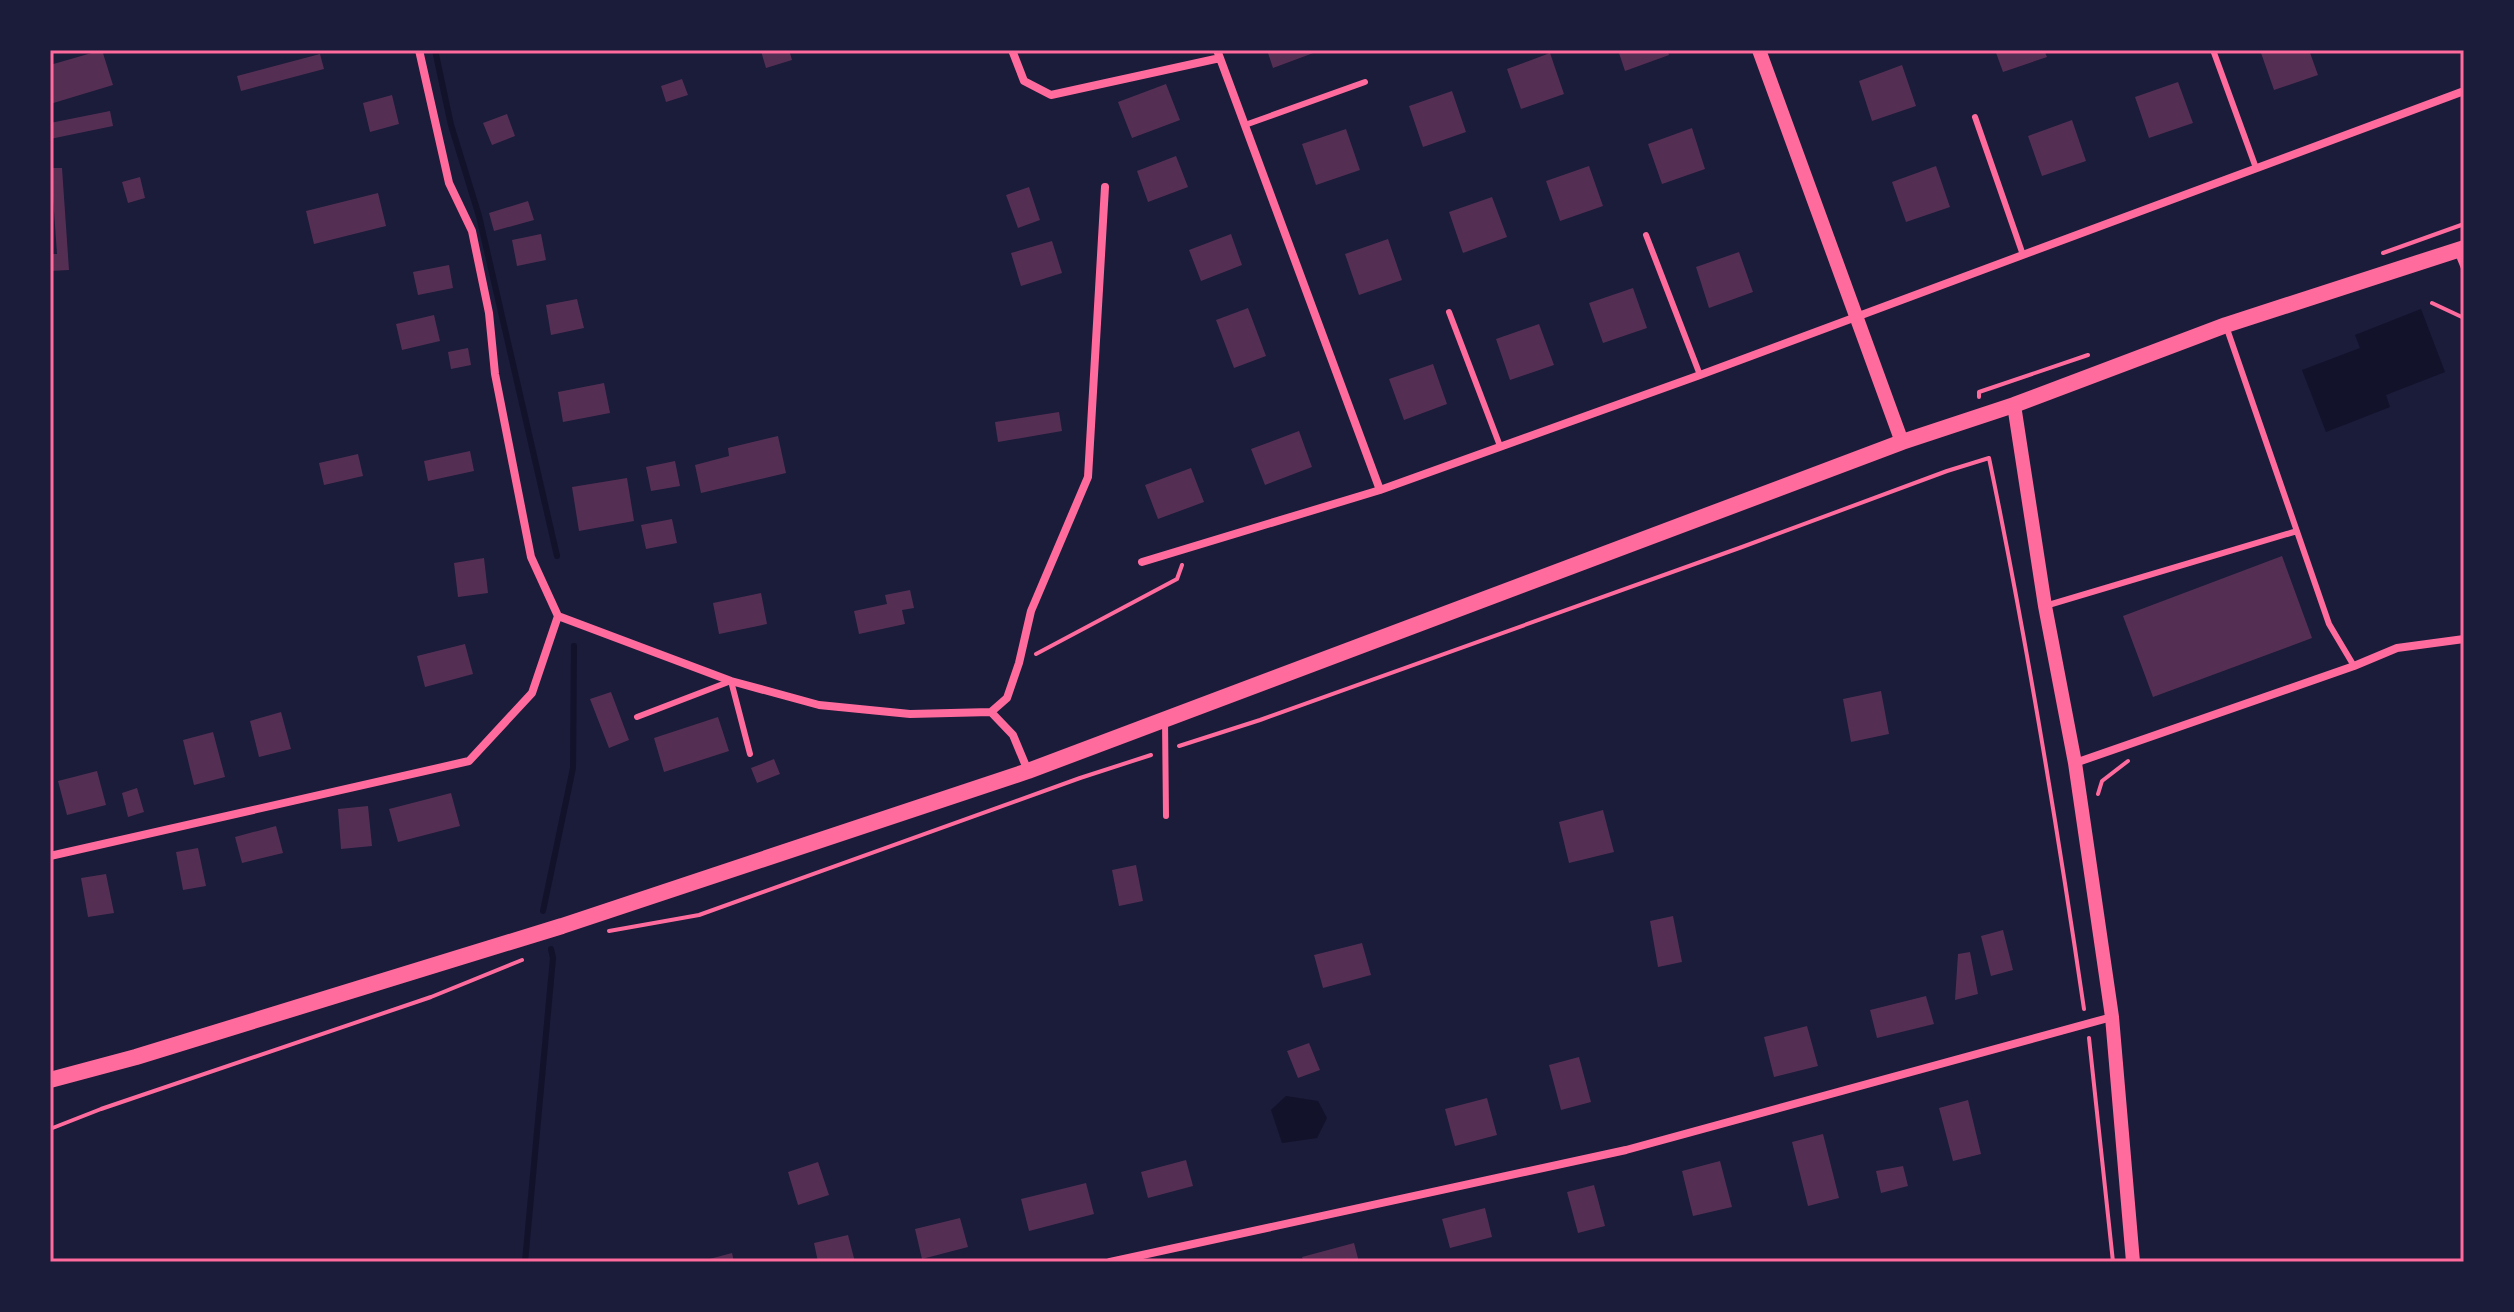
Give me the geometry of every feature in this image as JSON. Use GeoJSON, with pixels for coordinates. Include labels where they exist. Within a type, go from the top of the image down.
{"type":"FeatureCollection","features":[{"type":"Feature","properties":{"kind":"main road"},"geometry":{"type":"LineString","coordinates":[[50,1080],[136,1057],[562,926],[1028,771],[1902,442],[2014,405],[2226,325],[2461,249]]}},
{"type":"Feature","properties":{"kind":"street"},"geometry":{"type":"LineString","coordinates":[[50,856],[469,761],[532,693],[558,616],[531,557],[495,374],[489,313],[472,231],[449,183],[419,50]]}},
{"type":"Feature","properties":{"kind":"street"},"geometry":{"type":"LineString","coordinates":[[1012,50],[1024,81],[1051,95],[1202,62],[1218,54],[1380,490]]}},
{"type":"Feature","properties":{"kind":"street"},"geometry":{"type":"LineString","coordinates":[[1759,50],[1902,442]]}},
{"type":"Feature","properties":{"kind":"street"},"geometry":{"type":"LineString","coordinates":[[1142,562],[1380,490],[1700,375],[2464,91]]}},
{"type":"Feature","properties":{"kind":"street"},"geometry":{"type":"LineString","coordinates":[[558,616],[731,681],[819,705],[910,714],[991,712],[1007,698],[1031,611],[1088,477],[1105,187]]}},
{"type":"Feature","properties":{"kind":"street"},"geometry":{"type":"LineString","coordinates":[[2014,405],[2045,606],[2075,763],[2112,1017],[2133,1262]]}},
{"type":"Feature","properties":{"kind":"street"},"geometry":{"type":"LineString","coordinates":[[2075,763],[2354,666],[2397,648],[2464,639]]}},
{"type":"Feature","properties":{"kind":"street"},"geometry":{"type":"LineString","coordinates":[[991,712],[1013,735],[1028,771]]}},
{"type":"Feature","properties":{"kind":"street"},"geometry":{"type":"LineString","coordinates":[[1110,1262],[1626,1150],[2112,1017]]}},
{"type":"Feature","properties":{"kind":"lane"},"geometry":{"type":"LineString","coordinates":[[2213,50],[2256,168]]}},
{"type":"Feature","properties":{"kind":"lane"},"geometry":{"type":"LineString","coordinates":[[1245,125],[1365,82]]}},
{"type":"Feature","properties":{"kind":"lane"},"geometry":{"type":"LineString","coordinates":[[1975,117],[2023,255]]}},
{"type":"Feature","properties":{"kind":"lane"},"geometry":{"type":"LineString","coordinates":[[1646,235],[1700,375]]}},
{"type":"Feature","properties":{"kind":"lane"},"geometry":{"type":"LineString","coordinates":[[2461,249],[2464,268]]}},
{"type":"Feature","properties":{"kind":"lane"},"geometry":{"type":"LineString","coordinates":[[1449,312],[1500,446]]}},
{"type":"Feature","properties":{"kind":"lane"},"geometry":{"type":"LineString","coordinates":[[2226,325],[2329,624],[2354,666]]}},
{"type":"Feature","properties":{"kind":"lane"},"geometry":{"type":"LineString","coordinates":[[2045,606],[2297,531]]}},
{"type":"Feature","properties":{"kind":"lane"},"geometry":{"type":"LineString","coordinates":[[637,717],[731,681],[750,754]]}},
{"type":"Feature","properties":{"kind":"lane"},"geometry":{"type":"LineString","coordinates":[[1165,720],[1166,816]]}},
{"type":"Feature","properties":{"kind":"path"},"geometry":{"type":"LineString","coordinates":[[2432,303],[2464,318]]}},
{"type":"Feature","properties":{"kind":"path"},"geometry":{"type":"LineString","coordinates":[[596,934],[699,915],[1066,783],[1260,720],[1989,458],[2013,571],[2088,1024],[2113,1262]]}},
{"type":"Feature","properties":{"kind":"path"},"geometry":{"type":"LineString","coordinates":[[1019,663],[1177,579],[1187,547]]}},
{"type":"Feature","properties":{"kind":"path"},"geometry":{"type":"LineString","coordinates":[[2095,805],[2102,781],[2133,757]]}},
{"type":"Feature","properties":{"kind":"path"},"geometry":{"type":"LineString","coordinates":[[50,1129],[431,997],[526,958]]}},
{"type":"Feature","properties":{"kind":"path"},"geometry":{"type":"LineString","coordinates":[[2079,972],[2105,967]]}},
{"type":"Feature","properties":{"kind":"shaded area"},"geometry":{"type":"Polygon","coordinates":[[[2421,309],[2445,372],[2386,395],[2390,407],[2326,432],[2302,370],[2360,348],[2355,335],[2421,309]]]}},
{"type":"Feature","properties":{"kind":"shaded area"},"geometry":{"type":"Polygon","coordinates":[[[1286,1096],[1318,1101],[1327,1118],[1317,1138],[1282,1143],[1271,1110],[1286,1096]]]}},
{"type":"Feature","properties":{"kind":"building"},"geometry":{"type":"Polygon","coordinates":[[[102,50],[113,85],[50,104],[50,65],[102,50]]]}},
{"type":"Feature","properties":{"kind":"building"},"geometry":{"type":"Polygon","coordinates":[[[763,50],[789,50],[792,60],[766,68],[763,50]]]}},
{"type":"Feature","properties":{"kind":"building"},"geometry":{"type":"Polygon","coordinates":[[[1267,50],[1315,50],[1316,52],[1273,68],[1267,50]]]}},
{"type":"Feature","properties":{"kind":"building"},"geometry":{"type":"Polygon","coordinates":[[[1618,50],[1667,50],[1669,55],[1625,71],[1618,50]]]}},
{"type":"Feature","properties":{"kind":"building"},"geometry":{"type":"Polygon","coordinates":[[[1995,50],[2044,50],[2047,57],[2003,72],[1995,50]]]}},
{"type":"Feature","properties":{"kind":"building"},"geometry":{"type":"Polygon","coordinates":[[[2260,50],[2309,50],[2318,75],[2274,90],[2260,50]]]}},
{"type":"Feature","properties":{"kind":"building"},"geometry":{"type":"Polygon","coordinates":[[[1550,53],[1564,94],[1521,109],[1507,69],[1550,53]]]}},
{"type":"Feature","properties":{"kind":"building"},"geometry":{"type":"Polygon","coordinates":[[[320,54],[324,69],[241,91],[237,76],[320,54]]]}},
{"type":"Feature","properties":{"kind":"building"},"geometry":{"type":"Polygon","coordinates":[[[1902,65],[1916,106],[1872,121],[1859,81],[1902,65]]]}},
{"type":"Feature","properties":{"kind":"building"},"geometry":{"type":"Polygon","coordinates":[[[682,79],[688,95],[666,102],[661,86],[682,79]]]}},
{"type":"Feature","properties":{"kind":"building"},"geometry":{"type":"Polygon","coordinates":[[[2178,82],[2193,123],[2149,138],[2135,97],[2178,82]]]}},
{"type":"Feature","properties":{"kind":"building"},"geometry":{"type":"Polygon","coordinates":[[[1166,84],[1180,120],[1132,138],[1118,102],[1166,84]]]}},
{"type":"Feature","properties":{"kind":"building"},"geometry":{"type":"Polygon","coordinates":[[[1452,91],[1466,132],[1423,147],[1409,106],[1452,91]]]}},
{"type":"Feature","properties":{"kind":"building"},"geometry":{"type":"Polygon","coordinates":[[[392,95],[399,124],[370,132],[363,103],[392,95]]]}},
{"type":"Feature","properties":{"kind":"building"},"geometry":{"type":"Polygon","coordinates":[[[110,111],[113,126],[50,139],[50,123],[110,111]]]}},
{"type":"Feature","properties":{"kind":"building"},"geometry":{"type":"Polygon","coordinates":[[[507,114],[515,136],[492,145],[483,123],[507,114]]]}},
{"type":"Feature","properties":{"kind":"building"},"geometry":{"type":"Polygon","coordinates":[[[2072,120],[2086,161],[2042,176],[2028,136],[2072,120]]]}},
{"type":"Feature","properties":{"kind":"building"},"geometry":{"type":"Polygon","coordinates":[[[1692,128],[1705,169],[1662,184],[1648,144],[1692,128]]]}},
{"type":"Feature","properties":{"kind":"building"},"geometry":{"type":"Polygon","coordinates":[[[1346,129],[1360,170],[1316,185],[1302,144],[1346,129]]]}},
{"type":"Feature","properties":{"kind":"building"},"geometry":{"type":"Polygon","coordinates":[[[1176,156],[1188,187],[1148,202],[1137,171],[1176,156]]]}},
{"type":"Feature","properties":{"kind":"building"},"geometry":{"type":"Polygon","coordinates":[[[1589,166],[1603,206],[1560,221],[1546,181],[1589,166]]]}},
{"type":"Feature","properties":{"kind":"building"},"geometry":{"type":"Polygon","coordinates":[[[1936,166],[1950,207],[1906,222],[1892,182],[1936,166]]]}},
{"type":"Feature","properties":{"kind":"building"},"geometry":{"type":"Polygon","coordinates":[[[51,168],[62,168],[69,270],[50,271],[50,254],[57,254],[51,168]]]}},
{"type":"Feature","properties":{"kind":"building"},"geometry":{"type":"Polygon","coordinates":[[[140,177],[145,198],[128,203],[122,182],[140,177]]]}},
{"type":"Feature","properties":{"kind":"building"},"geometry":{"type":"Polygon","coordinates":[[[1029,187],[1040,220],[1018,228],[1006,195],[1029,187]]]}},
{"type":"Feature","properties":{"kind":"building"},"geometry":{"type":"Polygon","coordinates":[[[378,193],[386,226],[314,244],[306,211],[378,193]]]}},
{"type":"Feature","properties":{"kind":"building"},"geometry":{"type":"Polygon","coordinates":[[[1492,197],[1507,237],[1463,253],[1449,212],[1492,197]]]}},
{"type":"Feature","properties":{"kind":"building"},"geometry":{"type":"Polygon","coordinates":[[[528,201],[534,220],[494,231],[489,213],[528,201]]]}},
{"type":"Feature","properties":{"kind":"building"},"geometry":{"type":"Polygon","coordinates":[[[541,234],[546,260],[517,266],[512,240],[541,234]]]}},
{"type":"Feature","properties":{"kind":"building"},"geometry":{"type":"Polygon","coordinates":[[[1231,234],[1242,265],[1201,281],[1189,250],[1231,234]]]}},
{"type":"Feature","properties":{"kind":"building"},"geometry":{"type":"Polygon","coordinates":[[[1388,239],[1402,280],[1359,295],[1345,254],[1388,239]]]}},
{"type":"Feature","properties":{"kind":"building"},"geometry":{"type":"Polygon","coordinates":[[[1052,241],[1062,273],[1021,286],[1011,253],[1052,241]]]}},
{"type":"Feature","properties":{"kind":"building"},"geometry":{"type":"Polygon","coordinates":[[[1739,252],[1753,292],[1709,308],[1696,267],[1739,252]]]}},
{"type":"Feature","properties":{"kind":"building"},"geometry":{"type":"Polygon","coordinates":[[[449,265],[453,288],[418,295],[413,272],[449,265]]]}},
{"type":"Feature","properties":{"kind":"building"},"geometry":{"type":"Polygon","coordinates":[[[1633,288],[1647,328],[1603,343],[1589,303],[1633,288]]]}},
{"type":"Feature","properties":{"kind":"building"},"geometry":{"type":"Polygon","coordinates":[[[577,299],[584,328],[551,335],[546,305],[577,299]]]}},
{"type":"Feature","properties":{"kind":"building"},"geometry":{"type":"Polygon","coordinates":[[[1248,308],[1266,356],[1234,368],[1216,320],[1248,308]]]}},
{"type":"Feature","properties":{"kind":"building"},"geometry":{"type":"Polygon","coordinates":[[[434,315],[440,341],[402,350],[396,324],[434,315]]]}},
{"type":"Feature","properties":{"kind":"building"},"geometry":{"type":"Polygon","coordinates":[[[1539,324],[1554,365],[1510,380],[1496,339],[1539,324]]]}},
{"type":"Feature","properties":{"kind":"building"},"geometry":{"type":"Polygon","coordinates":[[[468,348],[471,365],[451,369],[448,352],[468,348]]]}},
{"type":"Feature","properties":{"kind":"building"},"geometry":{"type":"Polygon","coordinates":[[[1433,364],[1447,404],[1404,420],[1389,379],[1433,364]]]}},
{"type":"Feature","properties":{"kind":"building"},"geometry":{"type":"Polygon","coordinates":[[[604,383],[610,413],[563,422],[558,392],[604,383]]]}},
{"type":"Feature","properties":{"kind":"building"},"geometry":{"type":"Polygon","coordinates":[[[1059,412],[1062,431],[998,442],[995,422],[1059,412]]]}},
{"type":"Feature","properties":{"kind":"building"},"geometry":{"type":"Polygon","coordinates":[[[1299,431],[1312,467],[1265,485],[1251,449],[1299,431]]]}},
{"type":"Feature","properties":{"kind":"building"},"geometry":{"type":"Polygon","coordinates":[[[778,436],[786,473],[701,493],[695,465],[729,456],[728,448],[778,436]]]}},
{"type":"Feature","properties":{"kind":"building"},"geometry":{"type":"Polygon","coordinates":[[[470,451],[474,471],[428,481],[424,461],[470,451]]]}},
{"type":"Feature","properties":{"kind":"building"},"geometry":{"type":"Polygon","coordinates":[[[358,454],[363,476],[324,485],[319,463],[358,454]]]}},
{"type":"Feature","properties":{"kind":"building"},"geometry":{"type":"Polygon","coordinates":[[[675,461],[680,486],[651,491],[646,467],[675,461]]]}},
{"type":"Feature","properties":{"kind":"building"},"geometry":{"type":"Polygon","coordinates":[[[1191,468],[1204,502],[1158,519],[1145,485],[1191,468]]]}},
{"type":"Feature","properties":{"kind":"building"},"geometry":{"type":"Polygon","coordinates":[[[627,478],[634,521],[579,531],[572,487],[627,478]]]}},
{"type":"Feature","properties":{"kind":"building"},"geometry":{"type":"Polygon","coordinates":[[[672,519],[677,543],[646,549],[641,525],[672,519]]]}},
{"type":"Feature","properties":{"kind":"building"},"geometry":{"type":"Polygon","coordinates":[[[2282,556],[2312,638],[2153,697],[2123,616],[2282,556]]]}},
{"type":"Feature","properties":{"kind":"building"},"geometry":{"type":"Polygon","coordinates":[[[484,558],[488,593],[458,597],[454,563],[484,558]]]}},
{"type":"Feature","properties":{"kind":"building"},"geometry":{"type":"Polygon","coordinates":[[[910,590],[914,608],[902,610],[905,624],[859,634],[854,611],[887,604],[885,595],[910,590]]]}},
{"type":"Feature","properties":{"kind":"building"},"geometry":{"type":"Polygon","coordinates":[[[761,593],[767,624],[719,634],[713,603],[761,593]]]}},
{"type":"Feature","properties":{"kind":"building"},"geometry":{"type":"Polygon","coordinates":[[[465,644],[473,674],[425,687],[417,656],[465,644]]]}},
{"type":"Feature","properties":{"kind":"building"},"geometry":{"type":"Polygon","coordinates":[[[1881,691],[1889,734],[1851,742],[1843,699],[1881,691]]]}},
{"type":"Feature","properties":{"kind":"building"},"geometry":{"type":"Polygon","coordinates":[[[611,692],[629,740],[609,748],[590,699],[611,692]]]}},
{"type":"Feature","properties":{"kind":"building"},"geometry":{"type":"Polygon","coordinates":[[[281,712],[291,749],[259,757],[250,721],[281,712]]]}},
{"type":"Feature","properties":{"kind":"building"},"geometry":{"type":"Polygon","coordinates":[[[718,717],[729,751],[664,772],[654,738],[718,717]]]}},
{"type":"Feature","properties":{"kind":"building"},"geometry":{"type":"Polygon","coordinates":[[[213,732],[225,777],[194,785],[183,740],[213,732]]]}},
{"type":"Feature","properties":{"kind":"building"},"geometry":{"type":"Polygon","coordinates":[[[774,759],[780,774],[757,783],[751,768],[774,759]]]}},
{"type":"Feature","properties":{"kind":"building"},"geometry":{"type":"Polygon","coordinates":[[[97,771],[106,805],[67,815],[58,781],[97,771]]]}},
{"type":"Feature","properties":{"kind":"building"},"geometry":{"type":"Polygon","coordinates":[[[137,788],[144,812],[128,817],[122,793],[137,788]]]}},
{"type":"Feature","properties":{"kind":"building"},"geometry":{"type":"Polygon","coordinates":[[[451,793],[460,826],[398,842],[389,809],[451,793]]]}},
{"type":"Feature","properties":{"kind":"building"},"geometry":{"type":"Polygon","coordinates":[[[368,806],[372,846],[341,849],[338,809],[368,806]]]}},
{"type":"Feature","properties":{"kind":"building"},"geometry":{"type":"Polygon","coordinates":[[[1603,810],[1614,852],[1569,863],[1559,822],[1603,810]]]}},
{"type":"Feature","properties":{"kind":"building"},"geometry":{"type":"Polygon","coordinates":[[[276,826],[283,853],[242,863],[235,837],[276,826]]]}},
{"type":"Feature","properties":{"kind":"building"},"geometry":{"type":"Polygon","coordinates":[[[198,848],[206,886],[183,890],[176,852],[198,848]]]}},
{"type":"Feature","properties":{"kind":"building"},"geometry":{"type":"Polygon","coordinates":[[[1136,865],[1143,901],[1119,906],[1112,870],[1136,865]]]}},
{"type":"Feature","properties":{"kind":"building"},"geometry":{"type":"Polygon","coordinates":[[[106,874],[114,913],[88,917],[81,878],[106,874]]]}},
{"type":"Feature","properties":{"kind":"building"},"geometry":{"type":"Polygon","coordinates":[[[1673,916],[1682,962],[1658,967],[1650,921],[1673,916]]]}},
{"type":"Feature","properties":{"kind":"building"},"geometry":{"type":"Polygon","coordinates":[[[2003,930],[2013,970],[1991,976],[1981,936],[2003,930]]]}},
{"type":"Feature","properties":{"kind":"building"},"geometry":{"type":"Polygon","coordinates":[[[1362,943],[1371,975],[1323,988],[1314,955],[1362,943]]]}},
{"type":"Feature","properties":{"kind":"building"},"geometry":{"type":"Polygon","coordinates":[[[1970,952],[1978,994],[1955,1000],[1958,954],[1970,952]]]}},
{"type":"Feature","properties":{"kind":"building"},"geometry":{"type":"Polygon","coordinates":[[[1926,996],[1934,1024],[1877,1038],[1870,1010],[1926,996]]]}},
{"type":"Feature","properties":{"kind":"building"},"geometry":{"type":"Polygon","coordinates":[[[1807,1026],[1818,1066],[1774,1077],[1764,1037],[1807,1026]]]}},
{"type":"Feature","properties":{"kind":"building"},"geometry":{"type":"Polygon","coordinates":[[[1309,1043],[1320,1070],[1298,1078],[1287,1051],[1309,1043]]]}},
{"type":"Feature","properties":{"kind":"building"},"geometry":{"type":"Polygon","coordinates":[[[1579,1057],[1591,1102],[1561,1110],[1549,1065],[1579,1057]]]}},
{"type":"Feature","properties":{"kind":"building"},"geometry":{"type":"Polygon","coordinates":[[[1487,1098],[1497,1135],[1455,1146],[1445,1109],[1487,1098]]]}},
{"type":"Feature","properties":{"kind":"building"},"geometry":{"type":"Polygon","coordinates":[[[1968,1100],[1981,1154],[1953,1161],[1939,1108],[1968,1100]]]}},
{"type":"Feature","properties":{"kind":"building"},"geometry":{"type":"Polygon","coordinates":[[[1823,1134],[1839,1198],[1808,1206],[1792,1142],[1823,1134]]]}},
{"type":"Feature","properties":{"kind":"building"},"geometry":{"type":"Polygon","coordinates":[[[1186,1160],[1193,1186],[1148,1198],[1141,1172],[1186,1160]]]}},
{"type":"Feature","properties":{"kind":"building"},"geometry":{"type":"Polygon","coordinates":[[[1720,1161],[1732,1207],[1693,1216],[1682,1171],[1720,1161]]]}},
{"type":"Feature","properties":{"kind":"building"},"geometry":{"type":"Polygon","coordinates":[[[818,1162],[829,1195],[798,1205],[788,1172],[818,1162]]]}},
{"type":"Feature","properties":{"kind":"building"},"geometry":{"type":"Polygon","coordinates":[[[1903,1166],[1908,1186],[1881,1193],[1876,1171],[1903,1166]]]}},
{"type":"Feature","properties":{"kind":"building"},"geometry":{"type":"Polygon","coordinates":[[[1086,1183],[1094,1214],[1029,1231],[1021,1199],[1086,1183]]]}},
{"type":"Feature","properties":{"kind":"building"},"geometry":{"type":"Polygon","coordinates":[[[1594,1185],[1605,1226],[1578,1233],[1567,1192],[1594,1185]]]}},
{"type":"Feature","properties":{"kind":"building"},"geometry":{"type":"Polygon","coordinates":[[[1485,1208],[1492,1237],[1450,1248],[1442,1219],[1485,1208]]]}},
{"type":"Feature","properties":{"kind":"building"},"geometry":{"type":"Polygon","coordinates":[[[960,1218],[968,1247],[922,1259],[915,1229],[960,1218]]]}},
{"type":"Feature","properties":{"kind":"building"},"geometry":{"type":"Polygon","coordinates":[[[848,1235],[855,1262],[818,1262],[814,1243],[848,1235]]]}},
{"type":"Feature","properties":{"kind":"building"},"geometry":{"type":"Polygon","coordinates":[[[1354,1243],[1359,1262],[1304,1262],[1302,1257],[1354,1243]]]}},
{"type":"Feature","properties":{"kind":"building"},"geometry":{"type":"Polygon","coordinates":[[[732,1253],[734,1262],[702,1262],[702,1261],[732,1253]]]}},
{"type":"Feature","properties":{"kind":"waterway"},"geometry":{"type":"LineString","coordinates":[[435,50],[451,125],[479,216],[557,556]]}},
{"type":"Feature","properties":{"kind":"waterway"},"geometry":{"type":"LineString","coordinates":[[543,911],[573,768],[574,646]]}},
{"type":"Feature","properties":{"kind":"waterway"},"geometry":{"type":"LineString","coordinates":[[525,1262],[553,958],[551,949]]}}]}
